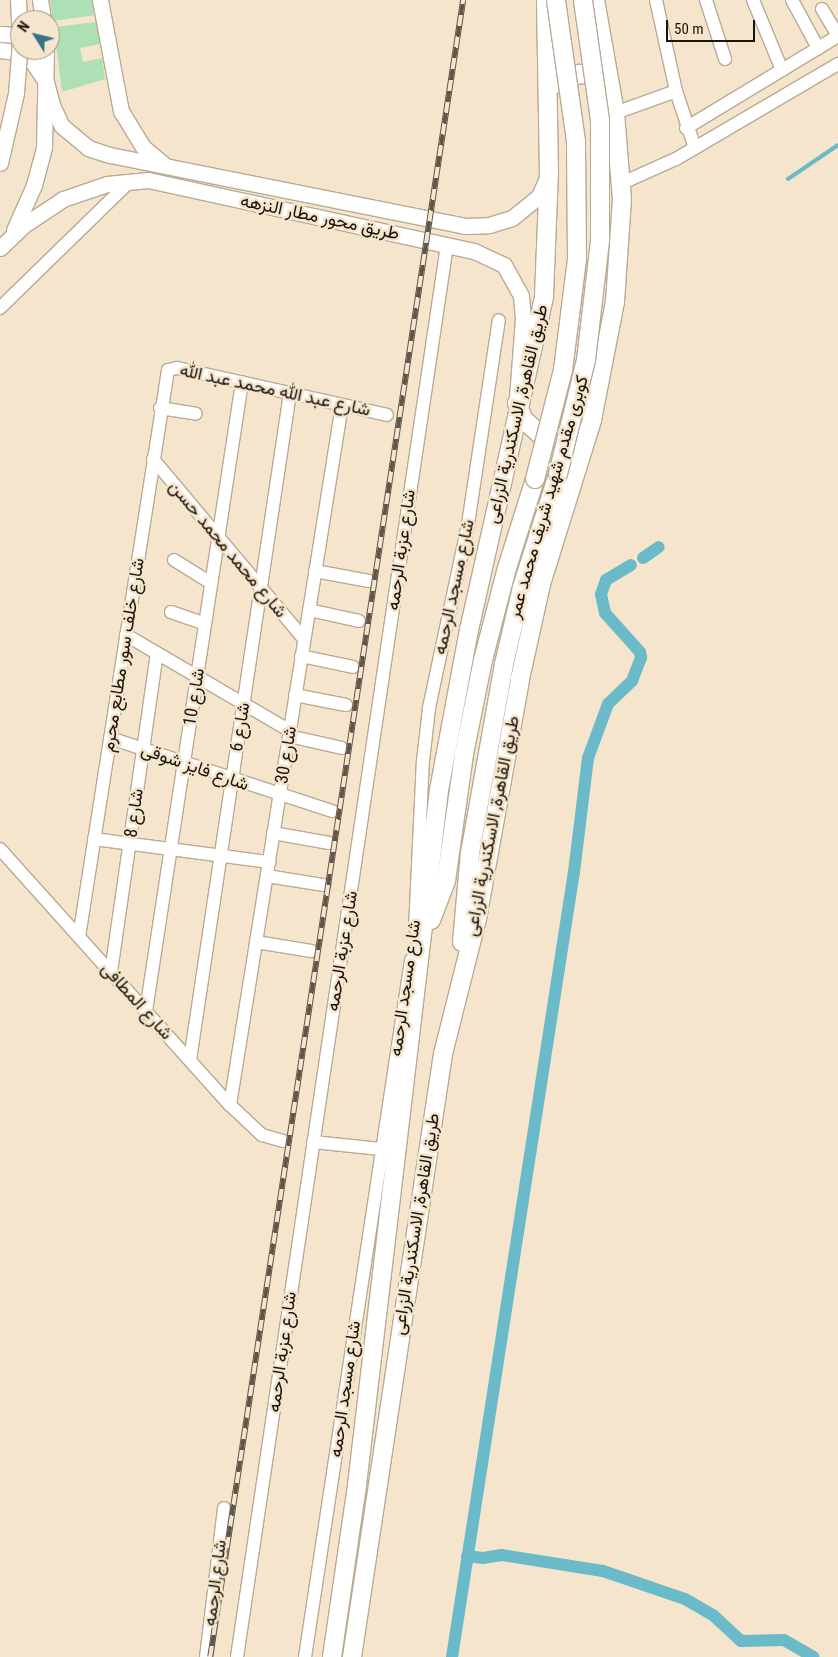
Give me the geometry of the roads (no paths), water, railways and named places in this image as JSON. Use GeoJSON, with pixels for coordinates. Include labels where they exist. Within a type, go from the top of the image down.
{"type":"FeatureCollection","features":[{"type":"Feature","properties":{"kind":"highway","name":"طريق القاهرة, الاسكندرية الزراعى"},"geometry":{"type":"LineString","coordinates":[[332,1657],[357,1485],[424,933],[439,790],[469,630],[517,403],[534,351],[544,296],[549,174],[546,0]]}},
{"type":"Feature","properties":{"kind":"highway","name":"كوبرى مقدم شهيد شريف محمد عمر"},"geometry":{"type":"LineString","coordinates":[[424,933],[446,881],[464,754],[483,660],[535,479],[563,370],[574,296],[578,239],[576,141],[556,0]]}},
{"type":"Feature","properties":{"kind":"highway","name":"كوبرى مقدم شهيد شريف محمد عمر"},"geometry":{"type":"LineString","coordinates":[[457,992],[470,854],[504,664],[525,577],[558,474],[586,360],[600,240],[600,120],[583,0]]}},
{"type":"Feature","properties":{"kind":"highway","name":"طريق القاهرة, الاسكندرية الزراعى"},"geometry":{"type":"LineString","coordinates":[[352,1657],[442,1054],[476,919],[520,680],[541,584],[592,420],[615,302],[620,184],[615,112],[595,0]]}},
{"type":"Feature","properties":{"kind":"highway"},"geometry":{"type":"LineString","coordinates":[[549,91],[557,82],[579,74],[591,75],[610,88]]}},
{"type":"Feature","properties":{"kind":"highway"},"geometry":{"type":"LineString","coordinates":[[517,403],[528,426],[549,438],[574,436],[592,420]]}},
{"type":"Feature","properties":{"kind":"main road"},"geometry":{"type":"LineString","coordinates":[[0,163],[16,93],[20,41],[18,0]]}},
{"type":"Feature","properties":{"kind":"main road"},"geometry":{"type":"LineString","coordinates":[[100,0],[121,111],[143,147],[165,165]]}},
{"type":"Feature","properties":{"kind":"main road"},"geometry":{"type":"LineString","coordinates":[[0,50],[25,56],[46,82]]}},
{"type":"Feature","properties":{"kind":"main road"},"geometry":{"type":"LineString","coordinates":[[2,247],[27,204],[40,166],[46,127],[46,60]]}},
{"type":"Feature","properties":{"kind":"main road","name":"طريق محور مطار النزهه"},"geometry":{"type":"LineString","coordinates":[[46,82],[56,116],[78,142],[104,153],[465,226],[500,222],[522,212],[539,196],[549,174]]}},
{"type":"Feature","properties":{"kind":"main road","name":"طريق محور مطار النزهه"},"geometry":{"type":"LineString","coordinates":[[2,247],[43,211],[63,199],[92,188],[130,181],[166,183],[448,245],[494,259],[504,265],[518,285],[523,318],[517,368],[517,403]]}},
{"type":"Feature","properties":{"kind":"street"},"geometry":{"type":"LineString","coordinates":[[656,0],[676,91],[686,128],[695,148]]}},
{"type":"Feature","properties":{"kind":"street"},"geometry":{"type":"LineString","coordinates":[[706,0],[725,59]]}},
{"type":"Feature","properties":{"kind":"street"},"geometry":{"type":"LineString","coordinates":[[752,0],[782,70]]}},
{"type":"Feature","properties":{"kind":"street"},"geometry":{"type":"LineString","coordinates":[[792,0],[818,48]]}},
{"type":"Feature","properties":{"kind":"street"},"geometry":{"type":"LineString","coordinates":[[686,128],[838,36],[822,9]]}},
{"type":"Feature","properties":{"kind":"street"},"geometry":{"type":"LineString","coordinates":[[620,184],[695,148],[838,64]]}},
{"type":"Feature","properties":{"kind":"street"},"geometry":{"type":"LineString","coordinates":[[615,112],[676,91]]}},
{"type":"Feature","properties":{"kind":"street"},"geometry":{"type":"LineString","coordinates":[[0,308],[130,181]]}},
{"type":"Feature","properties":{"kind":"street","name":"شارع عزبة الرحمه"},"geometry":{"type":"LineString","coordinates":[[237,1657],[448,245]]}},
{"type":"Feature","properties":{"kind":"street","name":"شارع مسجد الرحمه"},"geometry":{"type":"LineString","coordinates":[[305,1657],[415,931],[423,761],[429,708],[468,524],[499,320]]}},
{"type":"Feature","properties":{"kind":"street","name":"شارع عبد الله محمد عبد الله"},"geometry":{"type":"LineString","coordinates":[[166,374],[174,367],[387,415]]}},
{"type":"Feature","properties":{"kind":"street","name":"شارع خلف سور مطابع محرم"},"geometry":{"type":"LineString","coordinates":[[79,937],[166,374]]}},
{"type":"Feature","properties":{"kind":"street","name":"شارع 10"},"geometry":{"type":"LineString","coordinates":[[146,1011],[242,382]]}},
{"type":"Feature","properties":{"kind":"street","name":"شارع 6"},"geometry":{"type":"LineString","coordinates":[[190,1060],[290,393]]}},
{"type":"Feature","properties":{"kind":"street","name":"شارع 30"},"geometry":{"type":"LineString","coordinates":[[230,1105],[342,405]]}},
{"type":"Feature","properties":{"kind":"street"},"geometry":{"type":"LineString","coordinates":[[160,408],[196,414]]}},
{"type":"Feature","properties":{"kind":"street","name":"شارع محمد محمد حسن"},"geometry":{"type":"LineString","coordinates":[[153,459],[304,639]]}},
{"type":"Feature","properties":{"kind":"street"},"geometry":{"type":"LineString","coordinates":[[174,560],[211,583]]}},
{"type":"Feature","properties":{"kind":"street"},"geometry":{"type":"LineString","coordinates":[[315,571],[369,581]]}},
{"type":"Feature","properties":{"kind":"street"},"geometry":{"type":"LineString","coordinates":[[309,610],[360,621]]}},
{"type":"Feature","properties":{"kind":"street"},"geometry":{"type":"LineString","coordinates":[[171,612],[205,624]]}},
{"type":"Feature","properties":{"kind":"street"},"geometry":{"type":"LineString","coordinates":[[126,636],[289,733],[342,748]]}},
{"type":"Feature","properties":{"kind":"street","name":"شارع 8"},"geometry":{"type":"LineString","coordinates":[[111,972],[157,653]]}},
{"type":"Feature","properties":{"kind":"street"},"geometry":{"type":"LineString","coordinates":[[302,656],[353,667]]}},
{"type":"Feature","properties":{"kind":"street"},"geometry":{"type":"LineString","coordinates":[[295,695],[346,705]]}},
{"type":"Feature","properties":{"kind":"street","name":"شارع فايز شوقى"},"geometry":{"type":"LineString","coordinates":[[110,738],[279,795],[332,810]]}},
{"type":"Feature","properties":{"kind":"street"},"geometry":{"type":"LineString","coordinates":[[273,833],[329,843]]}},
{"type":"Feature","properties":{"kind":"street"},"geometry":{"type":"LineString","coordinates":[[94,839],[269,862]]}},
{"type":"Feature","properties":{"kind":"street","name":"شارع المطافى"},"geometry":{"type":"LineString","coordinates":[[0,849],[230,1105],[262,1135],[283,1141]]}},
{"type":"Feature","properties":{"kind":"street"},"geometry":{"type":"LineString","coordinates":[[267,876],[324,885]]}},
{"type":"Feature","properties":{"kind":"street"},"geometry":{"type":"LineString","coordinates":[[256,942],[310,950]]}},
{"type":"Feature","properties":{"kind":"street"},"geometry":{"type":"LineString","coordinates":[[313,1142],[381,1149]]}},
{"type":"Feature","properties":{"kind":"street","name":"شارع الرحمه"},"geometry":{"type":"LineString","coordinates":[[206,1657],[224,1508]]}},
{"type":"Feature","properties":{"kind":"waterway"},"geometry":{"type":"LineString","coordinates":[[788,179],[838,145]]}},
{"type":"Feature","properties":{"kind":"waterway"},"geometry":{"type":"LineString","coordinates":[[643,558],[659,547]]}},
{"type":"Feature","properties":{"kind":"waterway"},"geometry":{"type":"LineString","coordinates":[[452,1657],[574,872],[588,758],[608,704],[632,681],[641,658],[640,652],[605,613],[601,594],[606,580],[631,565]]}},
{"type":"Feature","properties":{"kind":"waterway"},"geometry":{"type":"LineString","coordinates":[[467,1556],[483,1558],[502,1555],[603,1571],[685,1599],[713,1615],[741,1641],[784,1640],[813,1657]]}},
{"type":"Feature","properties":{"kind":"railway"},"geometry":{"type":"LineString","coordinates":[[210,1657],[463,0]]}}]}
